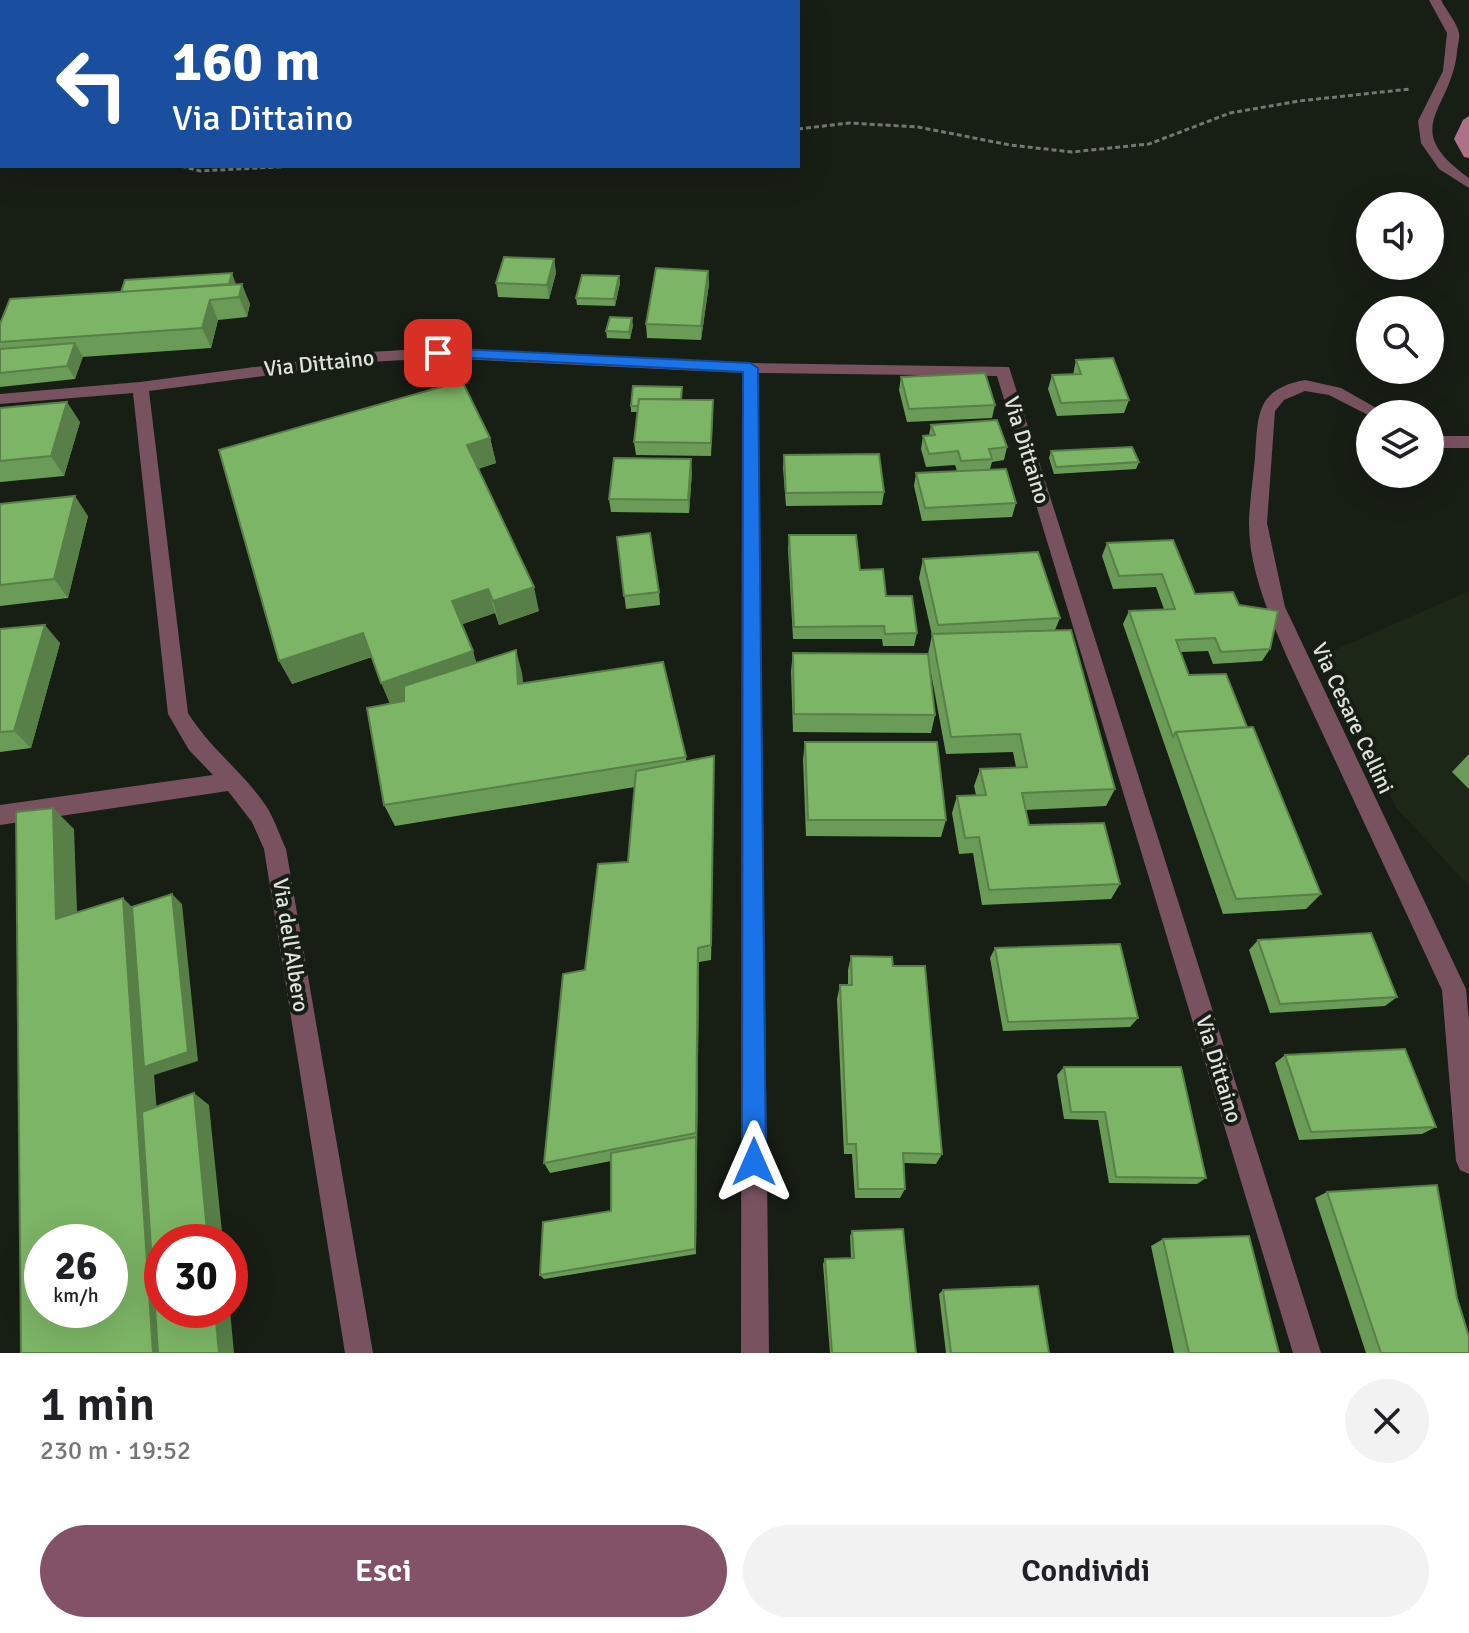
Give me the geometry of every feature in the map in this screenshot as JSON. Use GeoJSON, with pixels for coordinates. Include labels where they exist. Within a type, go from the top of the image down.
{"type":"FeatureCollection","features":[{"type":"Feature","properties":{"kind":"main road"},"geometry":{"type":"LineString","coordinates":[[1469,120],[1461,139],[1469,154]]}},
{"type":"Feature","properties":{"kind":"street"},"geometry":{"type":"LineString","coordinates":[[1435,0],[1453,33],[1449,71],[1424,121],[1428,143],[1444,166],[1469,184]]}},
{"type":"Feature","properties":{"kind":"street","name":"Via Dittaino"},"geometry":{"type":"LineString","coordinates":[[0,399],[140,387],[340,360],[438,353],[750,368],[1003,371],[1307,1353]]}},
{"type":"Feature","properties":{"kind":"street"},"geometry":{"type":"LineString","coordinates":[[750,368],[755,1353]]}},
{"type":"Feature","properties":{"kind":"street","name":"Via Cesare Cellini"},"geometry":{"type":"LineString","coordinates":[[1356,400],[1317,385],[1294,386],[1275,396],[1267,410],[1258,523],[1275,607],[1454,989],[1469,1161]]}},
{"type":"Feature","properties":{"kind":"street","name":"Via dell'Albero"},"geometry":{"type":"LineString","coordinates":[[140,387],[178,714],[196,744],[233,781],[260,816],[275,849],[359,1353]]}},
{"type":"Feature","properties":{"kind":"street"},"geometry":{"type":"LineString","coordinates":[[1444,442],[1469,442]]}},
{"type":"Feature","properties":{"kind":"street"},"geometry":{"type":"LineString","coordinates":[[0,815],[233,781]]}},
{"type":"Feature","properties":{"kind":"path"},"geometry":{"type":"LineString","coordinates":[[800,129],[849,123],[918,127],[1010,145],[1072,152],[1149,144],[1230,113],[1299,101],[1414,89],[1449,71]]}},
{"type":"Feature","properties":{"kind":"path"},"geometry":{"type":"LineString","coordinates":[[189,168],[200,171],[257,168]]}},
{"type":"Feature","properties":{"kind":"shaded area"},"geometry":{"type":"Polygon","coordinates":[[[1469,591],[1469,886],[1396,808],[1323,655],[1469,591]]]}},
{"type":"Feature","properties":{"kind":"building"},"geometry":{"type":"Polygon","coordinates":[[[504,257],[554,259],[547,285],[496,283],[504,257]]]}},
{"type":"Feature","properties":{"kind":"building"},"geometry":{"type":"Polygon","coordinates":[[[656,268],[708,271],[701,326],[646,324],[656,268]]]}},
{"type":"Feature","properties":{"kind":"building"},"geometry":{"type":"Polygon","coordinates":[[[232,273],[229,284],[121,292],[125,280],[232,273]]]}},
{"type":"Feature","properties":{"kind":"building"},"geometry":{"type":"Polygon","coordinates":[[[582,275],[619,276],[614,299],[576,298],[582,275]]]}},
{"type":"Feature","properties":{"kind":"building"},"geometry":{"type":"Polygon","coordinates":[[[242,284],[239,297],[210,300],[202,328],[0,342],[0,324],[10,299],[242,284]]]}},
{"type":"Feature","properties":{"kind":"building"},"geometry":{"type":"Polygon","coordinates":[[[610,317],[632,318],[629,332],[606,331],[610,317]]]}},
{"type":"Feature","properties":{"kind":"building"},"geometry":{"type":"Polygon","coordinates":[[[75,343],[67,366],[0,373],[0,349],[75,343]]]}},
{"type":"Feature","properties":{"kind":"building"},"geometry":{"type":"Polygon","coordinates":[[[1113,358],[1129,400],[1061,403],[1052,375],[1081,374],[1076,360],[1113,358]]]}},
{"type":"Feature","properties":{"kind":"building"},"geometry":{"type":"Polygon","coordinates":[[[985,373],[995,405],[909,409],[901,377],[985,373]]]}},
{"type":"Feature","properties":{"kind":"building"},"geometry":{"type":"Polygon","coordinates":[[[462,381],[490,438],[467,445],[534,587],[493,601],[488,589],[452,601],[473,651],[381,683],[363,633],[279,661],[219,450],[462,381]]]}},
{"type":"Feature","properties":{"kind":"building"},"geometry":{"type":"Polygon","coordinates":[[[633,386],[682,387],[681,399],[639,399],[638,406],[631,406],[633,386]]]}},
{"type":"Feature","properties":{"kind":"building"},"geometry":{"type":"Polygon","coordinates":[[[639,399],[713,400],[711,443],[634,442],[639,399]]]}},
{"type":"Feature","properties":{"kind":"building"},"geometry":{"type":"Polygon","coordinates":[[[67,402],[51,456],[0,461],[0,408],[67,402]]]}},
{"type":"Feature","properties":{"kind":"building"},"geometry":{"type":"Polygon","coordinates":[[[997,420],[1007,447],[989,449],[992,459],[961,461],[958,451],[929,454],[923,436],[935,435],[931,425],[997,420]]]}},
{"type":"Feature","properties":{"kind":"building"},"geometry":{"type":"Polygon","coordinates":[[[1132,447],[1139,462],[1056,467],[1051,451],[1132,447]]]}},
{"type":"Feature","properties":{"kind":"building"},"geometry":{"type":"Polygon","coordinates":[[[879,454],[884,492],[786,493],[784,455],[879,454]]]}},
{"type":"Feature","properties":{"kind":"building"},"geometry":{"type":"Polygon","coordinates":[[[614,458],[691,459],[688,500],[609,499],[614,458]]]}},
{"type":"Feature","properties":{"kind":"building"},"geometry":{"type":"Polygon","coordinates":[[[1006,469],[1016,503],[925,508],[916,473],[1006,469]]]}},
{"type":"Feature","properties":{"kind":"building"},"geometry":{"type":"Polygon","coordinates":[[[75,496],[54,579],[0,585],[0,504],[75,496]]]}},
{"type":"Feature","properties":{"kind":"building"},"geometry":{"type":"Polygon","coordinates":[[[650,533],[659,592],[624,596],[617,537],[650,533]]]}},
{"type":"Feature","properties":{"kind":"building"},"geometry":{"type":"Polygon","coordinates":[[[789,535],[856,535],[860,570],[883,569],[886,596],[912,596],[917,633],[885,634],[884,626],[794,627],[789,535]]]}},
{"type":"Feature","properties":{"kind":"building"},"geometry":{"type":"Polygon","coordinates":[[[1173,540],[1195,594],[1233,592],[1239,605],[1278,611],[1270,649],[1221,652],[1215,638],[1176,640],[1189,675],[1226,674],[1247,727],[1176,732],[1173,737],[1129,611],[1175,609],[1162,574],[1119,576],[1107,543],[1173,540]]]}},
{"type":"Feature","properties":{"kind":"building"},"geometry":{"type":"Polygon","coordinates":[[[1038,552],[1060,618],[938,625],[923,559],[1038,552]]]}},
{"type":"Feature","properties":{"kind":"building"},"geometry":{"type":"Polygon","coordinates":[[[45,625],[14,731],[0,732],[0,629],[45,625]]]}},
{"type":"Feature","properties":{"kind":"building"},"geometry":{"type":"Polygon","coordinates":[[[1071,630],[1115,789],[1022,793],[1029,825],[1104,823],[1120,884],[989,890],[979,837],[965,838],[957,796],[986,795],[980,769],[1027,767],[1020,734],[951,737],[932,634],[1071,630]]]}},
{"type":"Feature","properties":{"kind":"building"},"geometry":{"type":"Polygon","coordinates":[[[516,650],[518,684],[663,662],[686,757],[384,805],[367,708],[404,701],[404,686],[516,650]]]}},
{"type":"Feature","properties":{"kind":"building"},"geometry":{"type":"Polygon","coordinates":[[[793,653],[928,654],[935,715],[794,714],[793,653]]]}},
{"type":"Feature","properties":{"kind":"building"},"geometry":{"type":"Polygon","coordinates":[[[1253,727],[1321,894],[1236,899],[1176,732],[1253,727]]]}},
{"type":"Feature","properties":{"kind":"building"},"geometry":{"type":"Polygon","coordinates":[[[805,742],[937,742],[946,820],[808,820],[805,742]]]}},
{"type":"Feature","properties":{"kind":"building"},"geometry":{"type":"Polygon","coordinates":[[[714,756],[711,945],[698,948],[696,1133],[544,1163],[563,974],[585,970],[598,864],[628,862],[636,771],[714,756]]]}},
{"type":"Feature","properties":{"kind":"building"},"geometry":{"type":"Polygon","coordinates":[[[53,808],[56,919],[123,898],[144,1224],[144,1328],[151,1328],[153,1353],[21,1353],[16,812],[53,808]]]}},
{"type":"Feature","properties":{"kind":"building"},"geometry":{"type":"Polygon","coordinates":[[[172,894],[188,1052],[144,1067],[132,907],[172,894]]]}},
{"type":"Feature","properties":{"kind":"building"},"geometry":{"type":"Polygon","coordinates":[[[1371,933],[1397,997],[1280,1004],[1258,940],[1371,933]]]}},
{"type":"Feature","properties":{"kind":"building"},"geometry":{"type":"Polygon","coordinates":[[[1120,944],[1138,1018],[1008,1022],[995,948],[1120,944]]]}},
{"type":"Feature","properties":{"kind":"building"},"geometry":{"type":"Polygon","coordinates":[[[851,956],[892,957],[893,966],[925,966],[942,1154],[903,1153],[905,1189],[858,1189],[856,1144],[847,1144],[840,985],[852,985],[851,956]]]}},
{"type":"Feature","properties":{"kind":"building"},"geometry":{"type":"Polygon","coordinates":[[[1405,1049],[1436,1127],[1311,1132],[1285,1055],[1405,1049]]]}},
{"type":"Feature","properties":{"kind":"building"},"geometry":{"type":"Polygon","coordinates":[[[1064,1067],[1181,1067],[1206,1178],[1116,1177],[1105,1112],[1071,1112],[1064,1067]]]}},
{"type":"Feature","properties":{"kind":"building"},"geometry":{"type":"Polygon","coordinates":[[[194,1093],[206,1224],[149,1224],[142,1112],[194,1093]]]}},
{"type":"Feature","properties":{"kind":"building"},"geometry":{"type":"Polygon","coordinates":[[[696,1137],[695,1249],[540,1275],[543,1222],[611,1211],[611,1153],[696,1137]]]}},
{"type":"Feature","properties":{"kind":"building"},"geometry":{"type":"Polygon","coordinates":[[[1437,1185],[1457,1298],[1469,1337],[1469,1353],[1381,1353],[1327,1192],[1437,1185]]]}},
{"type":"Feature","properties":{"kind":"building"},"geometry":{"type":"Polygon","coordinates":[[[903,1229],[916,1353],[832,1353],[825,1259],[854,1258],[852,1231],[903,1229]]]}},
{"type":"Feature","properties":{"kind":"building"},"geometry":{"type":"Polygon","coordinates":[[[1249,1236],[1279,1353],[1189,1353],[1163,1239],[1249,1236]]]}},
{"type":"Feature","properties":{"kind":"building"},"geometry":{"type":"Polygon","coordinates":[[[1038,1286],[1049,1353],[951,1353],[943,1290],[1038,1286]]]}},
{"type":"Feature","properties":{"kind":"building"},"geometry":{"type":"Polygon","coordinates":[[[156,1328],[217,1328],[219,1353],[158,1353],[156,1328]]]}},
{"type":"Feature","properties":{"kind":"route"},"geometry":{"type":"LineString","coordinates":[[438,353],[750,368],[754,1162]]}}]}
